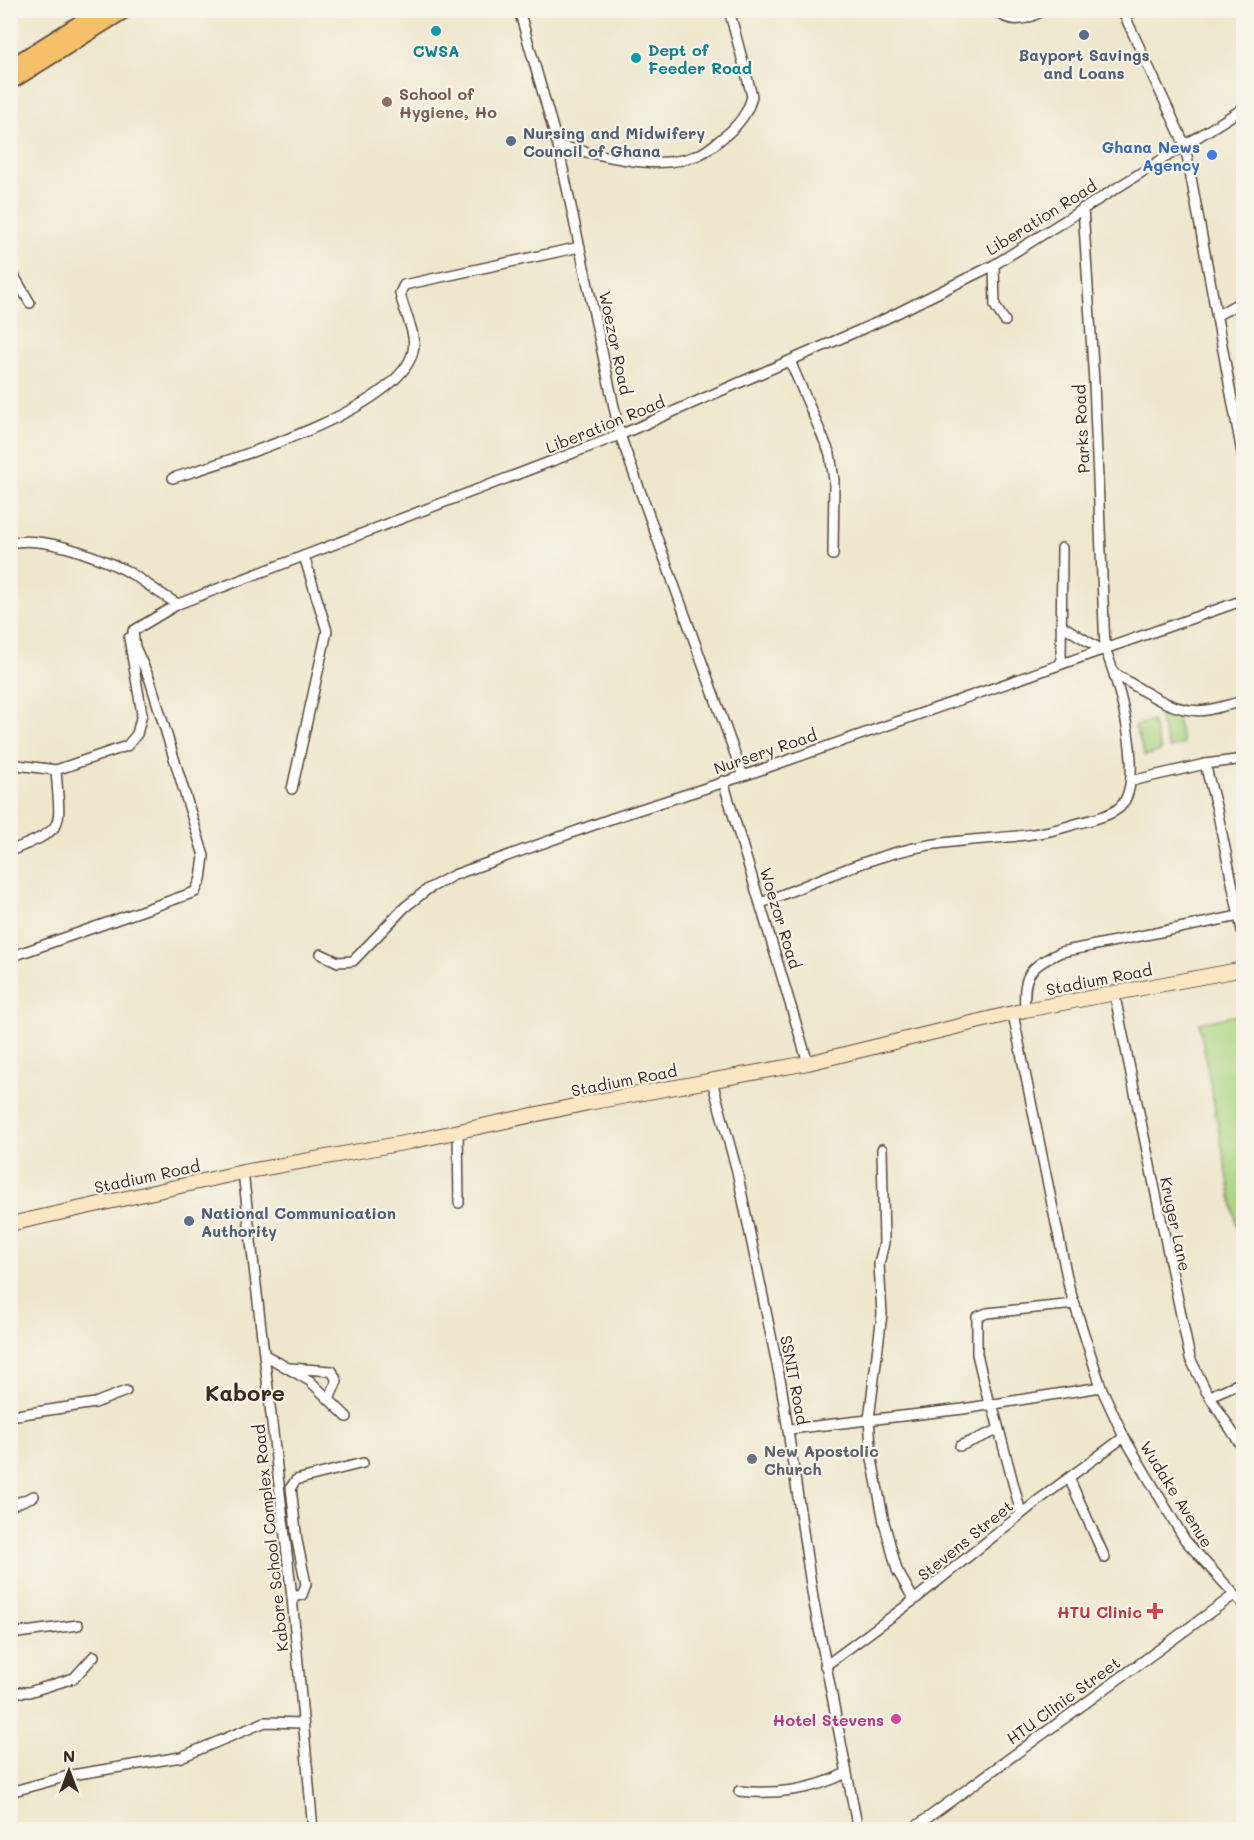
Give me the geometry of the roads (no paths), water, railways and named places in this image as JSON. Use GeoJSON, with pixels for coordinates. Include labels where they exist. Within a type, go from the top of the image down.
{"type":"FeatureCollection","features":[{"type":"Feature","properties":{"kind":"main road"},"geometry":{"type":"LineString","coordinates":[[10,67],[101,10]]}},
{"type":"Feature","properties":{"kind":"main road"},"geometry":{"type":"LineString","coordinates":[[10,82],[125,10]]}},
{"type":"Feature","properties":{"kind":"main road","name":"Stadium Road"},"geometry":{"type":"LineString","coordinates":[[10,1224],[243,1172],[458,1131],[588,1103],[808,1063],[1019,1012],[1114,992],[1244,969]]}},
{"type":"Feature","properties":{"kind":"street","name":"Woezor Road"},"geometry":{"type":"LineString","coordinates":[[519,10],[558,146],[620,435],[743,776]]}},
{"type":"Feature","properties":{"kind":"street"},"geometry":{"type":"LineString","coordinates":[[558,146],[653,163],[677,161],[700,155],[730,133],[750,107],[752,96],[729,10]]}},
{"type":"Feature","properties":{"kind":"street"},"geometry":{"type":"LineString","coordinates":[[995,10],[1007,19],[1017,21],[1044,10]]}},
{"type":"Feature","properties":{"kind":"street"},"geometry":{"type":"LineString","coordinates":[[1122,10],[1185,145],[1244,464]]}},
{"type":"Feature","properties":{"kind":"street","name":"Liberation Road"},"geometry":{"type":"LineString","coordinates":[[133,631],[178,604],[620,435],[885,319],[994,265],[1244,108]]}},
{"type":"Feature","properties":{"kind":"street","name":"Parks Road"},"geometry":{"type":"LineString","coordinates":[[1083,208],[1094,383],[1104,649]]}},
{"type":"Feature","properties":{"kind":"street"},"geometry":{"type":"LineString","coordinates":[[173,478],[266,449],[360,404],[387,385],[407,368],[413,349],[412,335],[400,293],[404,285],[579,247]]}},
{"type":"Feature","properties":{"kind":"street"},"geometry":{"type":"LineString","coordinates":[[994,265],[995,306],[1005,321]]}},
{"type":"Feature","properties":{"kind":"street"},"geometry":{"type":"LineString","coordinates":[[10,269],[30,303]]}},
{"type":"Feature","properties":{"kind":"street"},"geometry":{"type":"LineString","coordinates":[[1216,316],[1244,300]]}},
{"type":"Feature","properties":{"kind":"street"},"geometry":{"type":"LineString","coordinates":[[790,362],[830,454],[834,480],[833,555]]}},
{"type":"Feature","properties":{"kind":"street"},"geometry":{"type":"LineString","coordinates":[[10,543],[35,540],[71,550],[123,570],[178,604]]}},
{"type":"Feature","properties":{"kind":"street"},"geometry":{"type":"LineString","coordinates":[[1061,664],[1062,548]]}},
{"type":"Feature","properties":{"kind":"street"},"geometry":{"type":"LineString","coordinates":[[292,789],[327,631],[304,556]]}},
{"type":"Feature","properties":{"kind":"street","name":"Nursery Road"},"geometry":{"type":"LineString","coordinates":[[321,954],[338,962],[353,961],[405,907],[428,889],[454,875],[1244,600]]}},
{"type":"Feature","properties":{"kind":"street"},"geometry":{"type":"LineString","coordinates":[[761,903],[877,857],[928,845],[1055,830],[1110,813],[1120,807],[1131,781],[1130,752],[1117,675],[1104,649],[1061,625]]}},
{"type":"Feature","properties":{"kind":"street"},"geometry":{"type":"LineString","coordinates":[[10,764],[56,770],[127,746],[137,734],[142,714],[129,647],[129,638],[133,631]]}},
{"type":"Feature","properties":{"kind":"street"},"geometry":{"type":"LineString","coordinates":[[10,957],[195,892],[201,879],[204,856],[150,680],[135,647],[133,631]]}},
{"type":"Feature","properties":{"kind":"street"},"geometry":{"type":"LineString","coordinates":[[1117,675],[1168,704],[1185,709],[1205,710],[1244,701]]}},
{"type":"Feature","properties":{"kind":"street"},"geometry":{"type":"LineString","coordinates":[[1131,781],[1244,759]]}},
{"type":"Feature","properties":{"kind":"street"},"geometry":{"type":"LineString","coordinates":[[1204,765],[1220,819],[1244,940]]}},
{"type":"Feature","properties":{"kind":"street"},"geometry":{"type":"LineString","coordinates":[[10,851],[54,831],[59,820],[56,770]]}},
{"type":"Feature","properties":{"kind":"street","name":"Woezor Road"},"geometry":{"type":"LineString","coordinates":[[723,781],[808,1063]]}},
{"type":"Feature","properties":{"kind":"street","name":"Wudake Avenue"},"geometry":{"type":"LineString","coordinates":[[1239,916],[1061,952],[1037,964],[1024,984],[1019,1012],[1075,1304],[1101,1387],[1124,1437],[1185,1540],[1244,1605]]}},
{"type":"Feature","properties":{"kind":"street","name":"Kruger Lane"},"geometry":{"type":"LineString","coordinates":[[1114,992],[1188,1352],[1195,1370],[1244,1450]]}},
{"type":"Feature","properties":{"kind":"street","name":"SSNIT Road"},"geometry":{"type":"LineString","coordinates":[[712,1081],[742,1193],[790,1429],[825,1666],[858,1830]]}},
{"type":"Feature","properties":{"kind":"street"},"geometry":{"type":"LineString","coordinates":[[458,1131],[459,1203]]}},
{"type":"Feature","properties":{"kind":"street"},"geometry":{"type":"LineString","coordinates":[[882,1149],[884,1243],[879,1264],[882,1314],[869,1419],[872,1459],[884,1522],[897,1570],[914,1600]]}},
{"type":"Feature","properties":{"kind":"street","name":"Kabore School Complex Road"},"geometry":{"type":"LineString","coordinates":[[243,1172],[292,1597],[313,1830]]}},
{"type":"Feature","properties":{"kind":"street"},"geometry":{"type":"LineString","coordinates":[[1021,1514],[977,1354],[977,1317],[987,1313],[1075,1304]]}},
{"type":"Feature","properties":{"kind":"street"},"geometry":{"type":"LineString","coordinates":[[265,1354],[310,1381],[347,1417]]}},
{"type":"Feature","properties":{"kind":"street"},"geometry":{"type":"LineString","coordinates":[[287,1368],[332,1371],[337,1381],[329,1399]]}},
{"type":"Feature","properties":{"kind":"street"},"geometry":{"type":"LineString","coordinates":[[1210,1396],[1244,1381]]}},
{"type":"Feature","properties":{"kind":"street"},"geometry":{"type":"LineString","coordinates":[[790,1429],[991,1404],[1101,1387]]}},
{"type":"Feature","properties":{"kind":"street"},"geometry":{"type":"LineString","coordinates":[[10,1416],[95,1403],[126,1391]]}},
{"type":"Feature","properties":{"kind":"street"},"geometry":{"type":"LineString","coordinates":[[960,1446],[998,1430]]}},
{"type":"Feature","properties":{"kind":"street","name":"Stevens Street"},"geometry":{"type":"LineString","coordinates":[[825,1666],[1124,1437]]}},
{"type":"Feature","properties":{"kind":"street"},"geometry":{"type":"LineString","coordinates":[[292,1597],[302,1595],[306,1591],[306,1584],[297,1541],[291,1487],[296,1480],[363,1463]]}},
{"type":"Feature","properties":{"kind":"street"},"geometry":{"type":"LineString","coordinates":[[1070,1478],[1105,1558]]}},
{"type":"Feature","properties":{"kind":"street"},"geometry":{"type":"LineString","coordinates":[[10,1506],[34,1496]]}},
{"type":"Feature","properties":{"kind":"street","name":"HTU Clinic Street"},"geometry":{"type":"LineString","coordinates":[[911,1830],[1234,1595]]}},
{"type":"Feature","properties":{"kind":"street"},"geometry":{"type":"LineString","coordinates":[[10,1634],[78,1625]]}},
{"type":"Feature","properties":{"kind":"street"},"geometry":{"type":"LineString","coordinates":[[10,1692],[29,1692],[74,1678],[94,1656]]}},
{"type":"Feature","properties":{"kind":"street"},"geometry":{"type":"LineString","coordinates":[[10,1792],[72,1775],[181,1757],[265,1722],[303,1723]]}},
{"type":"Feature","properties":{"kind":"street"},"geometry":{"type":"LineString","coordinates":[[739,1791],[779,1792],[834,1780],[846,1773]]}},
{"type":"Feature","properties":{"kind":"place","name":"CWSA"},"geometry":{"type":"Point","coordinates":[436,31]}},
{"type":"Feature","properties":{"kind":"place","name":"Bayport Savings and Loans"},"geometry":{"type":"Point","coordinates":[1084,35]}},
{"type":"Feature","properties":{"kind":"place","name":"Dept of Feeder Road"},"geometry":{"type":"Point","coordinates":[636,58]}},
{"type":"Feature","properties":{"kind":"place","name":"School of Hygiene, Ho"},"geometry":{"type":"Point","coordinates":[387,102]}},
{"type":"Feature","properties":{"kind":"place","name":"Nursing and Midwifery Council of Ghana"},"geometry":{"type":"Point","coordinates":[511,141]}},
{"type":"Feature","properties":{"kind":"place","name":"Ghana News Agency"},"geometry":{"type":"Point","coordinates":[1212,155]}},
{"type":"Feature","properties":{"kind":"place","name":"National Communication Authority"},"geometry":{"type":"Point","coordinates":[189,1221]}},
{"type":"Feature","properties":{"kind":"place","name":"New Apostolic Church"},"geometry":{"type":"Point","coordinates":[752,1459]}},
{"type":"Feature","properties":{"kind":"place","name":"HTU Clinic"},"geometry":{"type":"Point","coordinates":[1155,1611]}},
{"type":"Feature","properties":{"kind":"place","name":"Hotel Stevens"},"geometry":{"type":"Point","coordinates":[896,1719]}},
{"type":"Feature","properties":{"kind":"district","name":"Kabore"},"geometry":{"type":"Point","coordinates":[245,1392]}}]}
